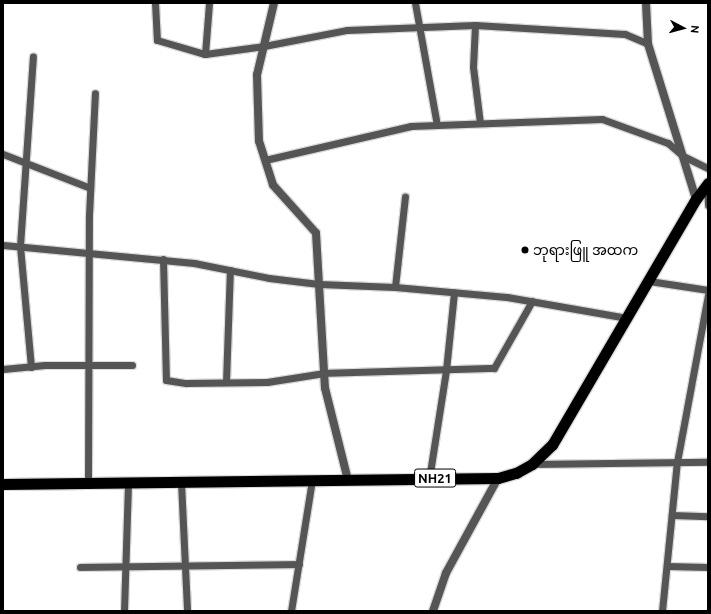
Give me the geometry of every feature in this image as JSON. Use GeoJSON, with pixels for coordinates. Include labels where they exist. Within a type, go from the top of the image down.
{"type":"FeatureCollection","features":[{"type":"Feature","properties":{"kind":"highway","name":"NH21"},"geometry":{"type":"LineString","coordinates":[[3,484],[498,478],[516,473],[532,464],[552,445],[696,199],[707,187]]}},
{"type":"Feature","properties":{"kind":"street"},"geometry":{"type":"LineString","coordinates":[[155,3],[157,40],[204,54],[264,46],[347,30],[475,25],[625,34],[648,44]]}},
{"type":"Feature","properties":{"kind":"street"},"geometry":{"type":"LineString","coordinates":[[204,54],[210,3]]}},
{"type":"Feature","properties":{"kind":"street"},"geometry":{"type":"LineString","coordinates":[[274,3],[257,75],[259,141],[273,185],[316,233],[325,388],[348,480]]}},
{"type":"Feature","properties":{"kind":"street"},"geometry":{"type":"LineString","coordinates":[[415,3],[437,125]]}},
{"type":"Feature","properties":{"kind":"street"},"geometry":{"type":"LineString","coordinates":[[646,3],[648,44],[696,199]]}},
{"type":"Feature","properties":{"kind":"street"},"geometry":{"type":"LineString","coordinates":[[475,25],[473,67],[480,123]]}},
{"type":"Feature","properties":{"kind":"street"},"geometry":{"type":"LineString","coordinates":[[31,367],[20,246],[33,56]]}},
{"type":"Feature","properties":{"kind":"street"},"geometry":{"type":"LineString","coordinates":[[88,483],[90,188],[95,93]]}},
{"type":"Feature","properties":{"kind":"street"},"geometry":{"type":"LineString","coordinates":[[265,160],[412,126],[602,119],[668,143],[683,156],[708,168]]}},
{"type":"Feature","properties":{"kind":"street"},"geometry":{"type":"LineString","coordinates":[[3,154],[26,161],[90,188]]}},
{"type":"Feature","properties":{"kind":"street"},"geometry":{"type":"LineString","coordinates":[[707,187],[708,205]]}},
{"type":"Feature","properties":{"kind":"street"},"geometry":{"type":"LineString","coordinates":[[395,286],[405,197]]}},
{"type":"Feature","properties":{"kind":"street"},"geometry":{"type":"LineString","coordinates":[[3,245],[163,260],[319,284],[395,286],[532,301],[627,318]]}},
{"type":"Feature","properties":{"kind":"street"},"geometry":{"type":"LineString","coordinates":[[163,260],[166,380],[186,383],[267,382],[324,374],[494,368],[532,301]]}},
{"type":"Feature","properties":{"kind":"street"},"geometry":{"type":"LineString","coordinates":[[226,382],[230,270]]}},
{"type":"Feature","properties":{"kind":"street"},"geometry":{"type":"LineString","coordinates":[[649,281],[708,290]]}},
{"type":"Feature","properties":{"kind":"street"},"geometry":{"type":"LineString","coordinates":[[429,478],[446,370],[454,292]]}},
{"type":"Feature","properties":{"kind":"street"},"geometry":{"type":"LineString","coordinates":[[662,611],[677,462],[708,295]]}},
{"type":"Feature","properties":{"kind":"street"},"geometry":{"type":"LineString","coordinates":[[3,369],[89,364],[132,365]]}},
{"type":"Feature","properties":{"kind":"street"},"geometry":{"type":"LineString","coordinates":[[532,464],[708,462]]}},
{"type":"Feature","properties":{"kind":"street"},"geometry":{"type":"LineString","coordinates":[[433,611],[446,573],[498,478]]}},
{"type":"Feature","properties":{"kind":"street"},"geometry":{"type":"LineString","coordinates":[[291,611],[312,480]]}},
{"type":"Feature","properties":{"kind":"street"},"geometry":{"type":"LineString","coordinates":[[124,611],[128,482]]}},
{"type":"Feature","properties":{"kind":"street"},"geometry":{"type":"LineString","coordinates":[[181,482],[187,611]]}},
{"type":"Feature","properties":{"kind":"street"},"geometry":{"type":"LineString","coordinates":[[672,515],[708,516]]}},
{"type":"Feature","properties":{"kind":"street"},"geometry":{"type":"LineString","coordinates":[[80,567],[126,565],[298,564]]}},
{"type":"Feature","properties":{"kind":"street"},"geometry":{"type":"LineString","coordinates":[[667,566],[708,567]]}},
{"type":"Feature","properties":{"kind":"place","name":"ဘုရားဖြူ အထက"},"geometry":{"type":"Point","coordinates":[525,250]}}]}
